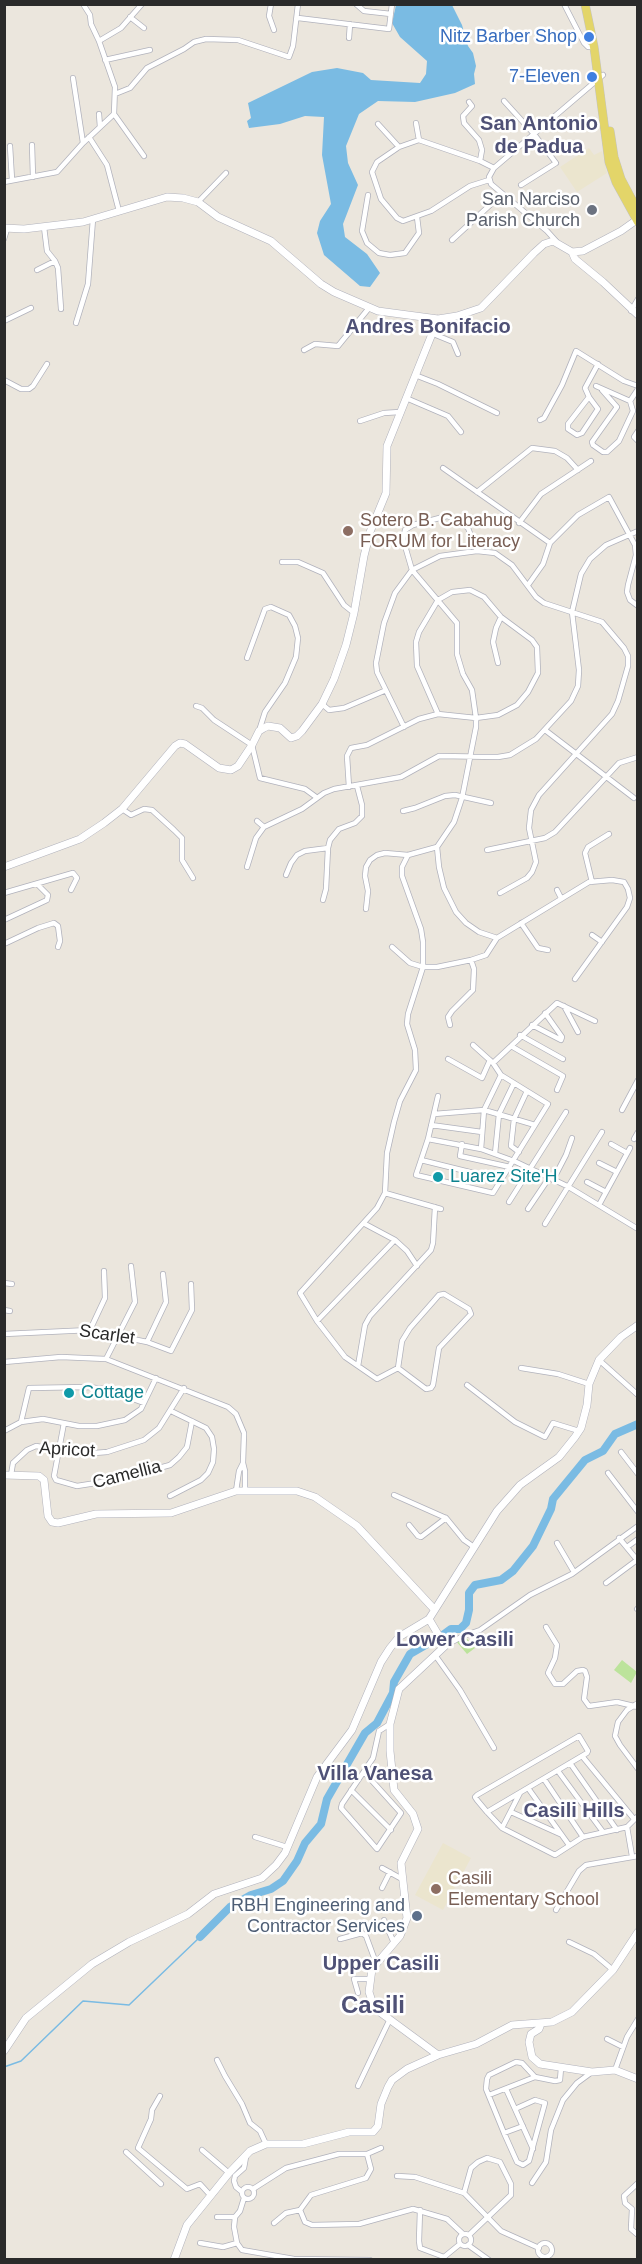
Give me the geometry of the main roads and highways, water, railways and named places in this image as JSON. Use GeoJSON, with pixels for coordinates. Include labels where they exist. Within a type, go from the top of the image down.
{"type":"FeatureCollection","features":[{"type":"Feature","properties":{"kind":"main road"},"geometry":{"type":"LineString","coordinates":[[585,4],[601,77],[609,162],[616,183],[637,220]]}},
{"type":"Feature","properties":{"kind":"main road"},"geometry":{"type":"LineString","coordinates":[[591,4],[614,157],[621,179],[638,211]]}},
{"type":"Feature","properties":{"kind":"water"},"geometry":{"type":"Polygon","coordinates":[[[396,5],[452,5],[473,53],[476,66],[475,84],[455,93],[415,102],[378,101],[359,114],[346,146],[348,163],[358,185],[343,224],[345,237],[367,254],[380,273],[370,287],[360,286],[324,255],[317,233],[320,221],[331,204],[322,155],[324,117],[305,116],[280,124],[249,128],[247,121],[251,118],[248,103],[312,72],[337,68],[363,73],[371,80],[420,83],[426,74],[427,61],[400,37],[392,23],[396,5]]]}},
{"type":"Feature","properties":{"kind":"waterway"},"geometry":{"type":"LineString","coordinates":[[200,1937],[230,1907],[251,1895],[271,1889],[283,1881],[297,1861],[305,1843],[321,1824],[327,1799],[365,1733],[377,1723],[393,1693],[394,1682],[410,1654],[432,1643],[451,1629],[460,1629],[466,1623],[469,1593],[475,1585],[501,1580],[513,1571],[533,1546],[551,1509],[553,1499],[585,1460],[603,1451],[615,1434],[638,1424]]}},
{"type":"Feature","properties":{"kind":"waterway"},"geometry":{"type":"LineString","coordinates":[[4,2067],[21,2061],[83,2001],[129,2005],[200,1937]]}},
{"type":"Feature","properties":{"kind":"place","name":"Nitz Barber Shop"},"geometry":{"type":"Point","coordinates":[589,37]}},
{"type":"Feature","properties":{"kind":"place","name":"7-Eleven"},"geometry":{"type":"Point","coordinates":[592,77]}},
{"type":"Feature","properties":{"kind":"place","name":"San Narciso Parish Church"},"geometry":{"type":"Point","coordinates":[592,210]}},
{"type":"Feature","properties":{"kind":"place","name":"Sotero B. Cabahug FORUM for Literacy"},"geometry":{"type":"Point","coordinates":[348,531]}},
{"type":"Feature","properties":{"kind":"place","name":"Luarez Site'H"},"geometry":{"type":"Point","coordinates":[438,1177]}},
{"type":"Feature","properties":{"kind":"place","name":"Cottage"},"geometry":{"type":"Point","coordinates":[69,1393]}},
{"type":"Feature","properties":{"kind":"place","name":"Casili Elementary School"},"geometry":{"type":"Point","coordinates":[436,1889]}},
{"type":"Feature","properties":{"kind":"place","name":"RBH Engineering and Contractor Services"},"geometry":{"type":"Point","coordinates":[417,1916]}},
{"type":"Feature","properties":{"kind":"district","name":"San Antonio de Padua"},"geometry":{"type":"Point","coordinates":[539,136]}},
{"type":"Feature","properties":{"kind":"district","name":"Andres Bonifacio"},"geometry":{"type":"Point","coordinates":[428,327]}},
{"type":"Feature","properties":{"kind":"district","name":"Lower Casili"},"geometry":{"type":"Point","coordinates":[455,1640]}},
{"type":"Feature","properties":{"kind":"district","name":"Villa Vanesa"},"geometry":{"type":"Point","coordinates":[375,1774]}},
{"type":"Feature","properties":{"kind":"district","name":"Casili Hills"},"geometry":{"type":"Point","coordinates":[574,1811]}},
{"type":"Feature","properties":{"kind":"district","name":"Upper Casili"},"geometry":{"type":"Point","coordinates":[381,1964]}},
{"type":"Feature","properties":{"kind":"district","name":"Casili"},"geometry":{"type":"Point","coordinates":[373,2006]}}]}
